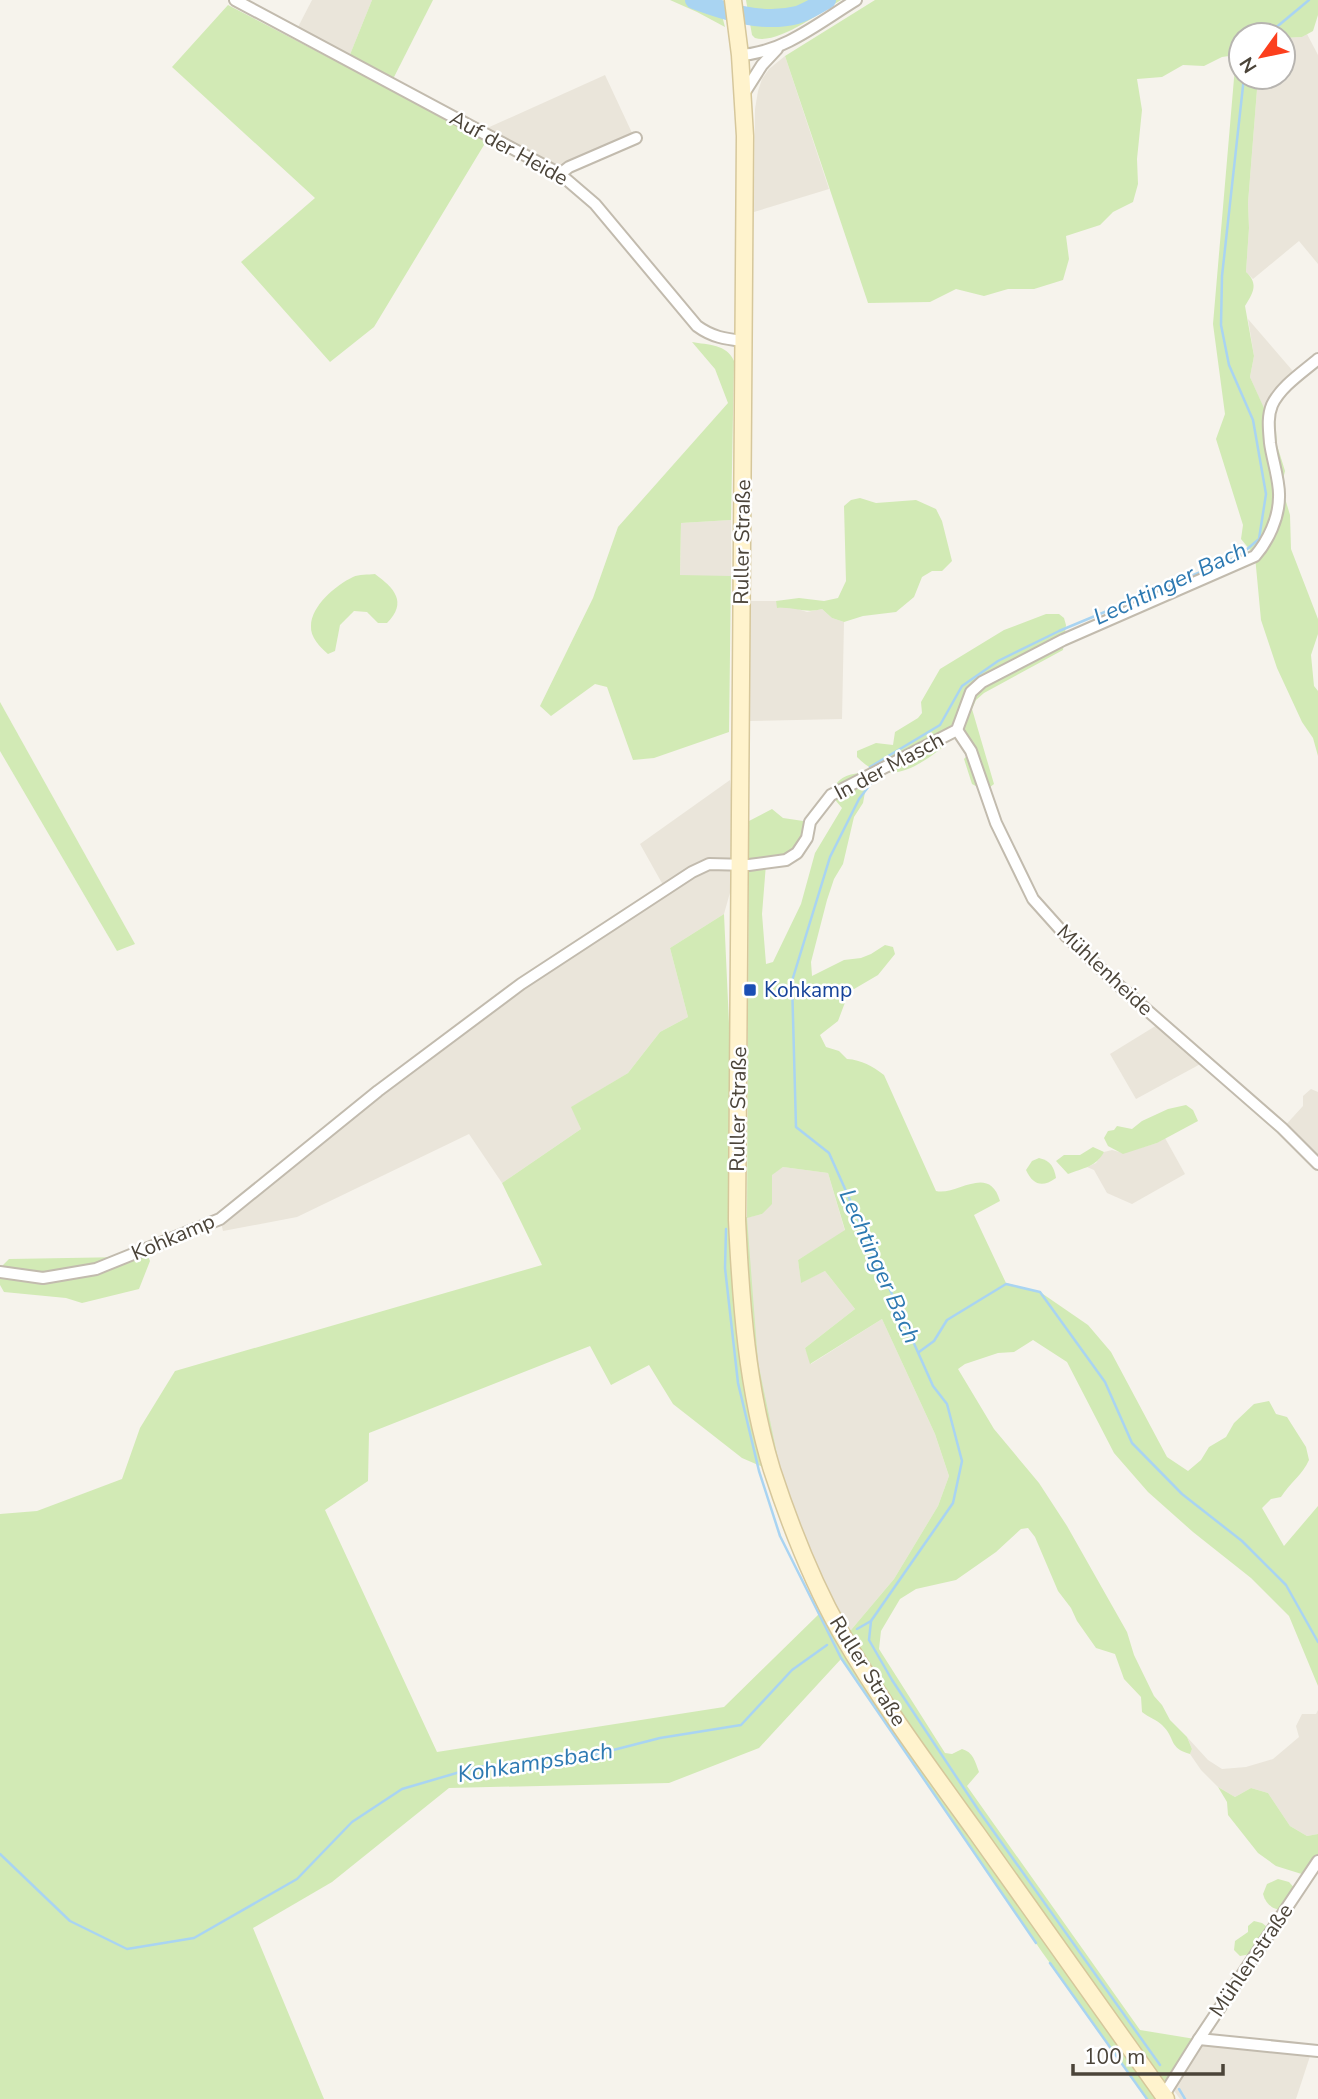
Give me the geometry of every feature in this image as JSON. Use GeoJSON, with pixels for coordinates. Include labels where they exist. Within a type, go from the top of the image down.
{"type":"FeatureCollection","features":[{"type":"Feature","properties":{"kind":"main road","name":"Ruller Straße"},"geometry":{"type":"LineString","coordinates":[[733,0],[740,55],[745,136],[737,1188],[747,1356],[758,1413],[772,1471],[787,1513],[828,1608],[863,1668],[1164,2098]]}},
{"type":"Feature","properties":{"kind":"street","name":"Auf der Heide"},"geometry":{"type":"LineString","coordinates":[[235,0],[560,174],[595,204],[697,326],[720,339],[743,341]]}},
{"type":"Feature","properties":{"kind":"street"},"geometry":{"type":"LineString","coordinates":[[740,55],[766,51],[782,45],[856,0]]}},
{"type":"Feature","properties":{"kind":"street"},"geometry":{"type":"LineString","coordinates":[[743,95],[762,65],[782,45]]}},
{"type":"Feature","properties":{"kind":"street"},"geometry":{"type":"LineString","coordinates":[[560,174],[569,167],[636,138]]}},
{"type":"Feature","properties":{"kind":"street","name":"In der Masch"},"geometry":{"type":"LineString","coordinates":[[738,864],[766,864],[786,860],[797,853],[807,838],[810,822],[831,795],[957,730],[971,692],[982,682],[1063,640],[1255,556],[1264,546],[1271,531],[1279,497],[1269,434],[1268,418],[1272,404],[1283,390],[1318,359]]}},
{"type":"Feature","properties":{"kind":"street","name":"Mühlenheide"},"geometry":{"type":"LineString","coordinates":[[957,730],[971,751],[996,823],[1033,899],[1067,937],[1116,983],[1283,1128],[1318,1164]]}},
{"type":"Feature","properties":{"kind":"street","name":"Kohkamp"},"geometry":{"type":"LineString","coordinates":[[0,1272],[44,1278],[96,1269],[220,1219],[369,1099],[521,984],[692,872],[709,864],[738,864]]}},
{"type":"Feature","properties":{"kind":"street","name":"Mühlenstraße"},"geometry":{"type":"LineString","coordinates":[[1164,2098],[1199,2039],[1318,1861]]}},
{"type":"Feature","properties":{"kind":"street"},"geometry":{"type":"LineString","coordinates":[[1199,2039],[1318,2051]]}},
{"type":"Feature","properties":{"kind":"shaded area"},"geometry":{"type":"Polygon","coordinates":[[[312,0],[372,0],[349,57],[297,29],[312,0]]]}},
{"type":"Feature","properties":{"kind":"shaded area"},"geometry":{"type":"Polygon","coordinates":[[[1307,34],[1318,55],[1318,264],[1299,241],[1253,279],[1246,272],[1248,203],[1257,91],[1297,91],[1297,37],[1307,34]]]}},
{"type":"Feature","properties":{"kind":"shaded area"},"geometry":{"type":"Polygon","coordinates":[[[785,56],[829,189],[754,212],[755,109],[758,91],[769,69],[785,56]]]}},
{"type":"Feature","properties":{"kind":"shaded area"},"geometry":{"type":"Polygon","coordinates":[[[605,75],[633,135],[557,167],[485,129],[605,75]]]}},
{"type":"Feature","properties":{"kind":"shaded area"},"geometry":{"type":"Polygon","coordinates":[[[1248,319],[1298,377],[1283,390],[1268,418],[1250,377],[1254,356],[1248,319]]]}},
{"type":"Feature","properties":{"kind":"shaded area"},"geometry":{"type":"Polygon","coordinates":[[[731,520],[731,576],[680,576],[681,523],[731,520]]]}},
{"type":"Feature","properties":{"kind":"shaded area"},"geometry":{"type":"Polygon","coordinates":[[[750,601],[776,601],[778,608],[789,606],[807,612],[822,609],[832,618],[844,622],[842,719],[750,721],[750,601]]]}},
{"type":"Feature","properties":{"kind":"shaded area"},"geometry":{"type":"Polygon","coordinates":[[[730,780],[738,864],[724,914],[670,948],[688,1017],[660,1032],[628,1073],[572,1107],[581,1129],[502,1183],[469,1134],[297,1217],[223,1231],[220,1219],[378,1091],[663,885],[640,844],[730,780]]]}},
{"type":"Feature","properties":{"kind":"shaded area"},"geometry":{"type":"Polygon","coordinates":[[[1162,1022],[1206,1061],[1136,1099],[1110,1054],[1162,1022]]]}},
{"type":"Feature","properties":{"kind":"shaded area"},"geometry":{"type":"Polygon","coordinates":[[[1311,1089],[1318,1092],[1318,1164],[1283,1128],[1303,1106],[1303,1096],[1311,1089]]]}},
{"type":"Feature","properties":{"kind":"shaded area"},"geometry":{"type":"Polygon","coordinates":[[[1165,1138],[1185,1174],[1132,1204],[1107,1193],[1094,1170],[1087,1167],[1096,1163],[1104,1152],[1112,1150],[1123,1153],[1165,1138]]]}},
{"type":"Feature","properties":{"kind":"shaded area"},"geometry":{"type":"Polygon","coordinates":[[[783,1167],[828,1173],[845,1231],[798,1260],[801,1282],[825,1271],[855,1309],[805,1348],[811,1364],[882,1319],[935,1434],[949,1476],[938,1506],[894,1579],[851,1630],[840,1630],[772,1471],[737,1220],[762,1214],[772,1174],[783,1167]]]}},
{"type":"Feature","properties":{"kind":"shaded area"},"geometry":{"type":"Polygon","coordinates":[[[1318,1710],[1318,1834],[1307,1836],[1290,1826],[1268,1793],[1251,1788],[1235,1797],[1218,1787],[1190,1754],[1192,1749],[1187,1737],[1208,1760],[1222,1769],[1246,1767],[1273,1759],[1299,1737],[1296,1726],[1302,1714],[1316,1714],[1318,1710]]]}},
{"type":"Feature","properties":{"kind":"shaded area"},"geometry":{"type":"Polygon","coordinates":[[[1200,2041],[1312,2050],[1296,2099],[1180,2099],[1175,2092],[1176,2082],[1200,2041]]]}},
{"type":"Feature","properties":{"kind":"green space"},"geometry":{"type":"Polygon","coordinates":[[[372,0],[433,0],[392,81],[349,57],[372,0]]]}},
{"type":"Feature","properties":{"kind":"green space"},"geometry":{"type":"Polygon","coordinates":[[[670,0],[718,0],[725,27],[697,12],[670,0]]]}},
{"type":"Feature","properties":{"kind":"green space"},"geometry":{"type":"Polygon","coordinates":[[[746,0],[841,0],[799,26],[764,39],[752,35],[746,0]]]}},
{"type":"Feature","properties":{"kind":"green space"},"geometry":{"type":"Polygon","coordinates":[[[875,0],[1318,0],[1318,15],[1313,31],[1302,37],[1297,37],[1297,21],[1227,21],[1227,56],[1204,66],[1183,65],[1162,77],[1137,79],[1142,110],[1137,159],[1138,184],[1133,202],[1113,212],[1100,225],[1066,236],[1069,259],[1063,280],[1034,289],[1008,289],[984,296],[956,289],[930,302],[868,303],[785,56],[875,0]]]}},
{"type":"Feature","properties":{"kind":"green space"},"geometry":{"type":"Polygon","coordinates":[[[228,5],[487,140],[374,327],[330,362],[241,262],[315,198],[172,67],[228,5]]]}},
{"type":"Feature","properties":{"kind":"green space"},"geometry":{"type":"Polygon","coordinates":[[[1233,91],[1257,91],[1248,203],[1246,272],[1254,285],[1245,306],[1254,356],[1250,377],[1268,417],[1283,390],[1275,416],[1277,445],[1285,471],[1284,495],[1290,515],[1291,549],[1318,619],[1318,634],[1311,655],[1314,686],[1318,691],[1318,756],[1313,738],[1302,722],[1277,668],[1261,620],[1255,556],[1241,539],[1243,525],[1216,439],[1225,414],[1213,324],[1233,91]]]}},
{"type":"Feature","properties":{"kind":"green space"},"geometry":{"type":"Polygon","coordinates":[[[692,342],[722,348],[734,361],[731,520],[681,523],[680,575],[731,576],[729,732],[654,758],[633,760],[607,687],[595,684],[551,716],[540,706],[593,598],[618,527],[728,403],[715,369],[692,342]]]}},
{"type":"Feature","properties":{"kind":"green space"},"geometry":{"type":"Polygon","coordinates":[[[860,498],[876,503],[916,500],[936,509],[942,521],[952,561],[942,571],[932,571],[922,577],[914,597],[896,612],[863,616],[844,622],[832,618],[822,609],[810,611],[777,608],[776,601],[799,598],[824,601],[838,598],[846,581],[844,506],[851,500],[860,498]]]}},
{"type":"Feature","properties":{"kind":"green space"},"geometry":{"type":"Polygon","coordinates":[[[375,574],[396,596],[397,608],[393,615],[387,623],[378,623],[367,612],[354,611],[340,625],[335,651],[328,654],[312,634],[315,611],[332,591],[346,581],[358,575],[375,574]]]}},
{"type":"Feature","properties":{"kind":"green space"},"geometry":{"type":"Polygon","coordinates":[[[1046,614],[1059,614],[1064,618],[1066,625],[1063,650],[984,693],[976,700],[972,709],[994,784],[985,791],[972,784],[964,759],[971,751],[957,730],[943,737],[943,747],[922,762],[900,772],[879,771],[857,757],[857,751],[876,743],[893,745],[895,732],[922,713],[921,702],[940,669],[1004,630],[1046,614]]]}},
{"type":"Feature","properties":{"kind":"green space"},"geometry":{"type":"Polygon","coordinates":[[[0,702],[135,944],[117,951],[0,751],[0,702]]]}},
{"type":"Feature","properties":{"kind":"green space"},"geometry":{"type":"Polygon","coordinates":[[[862,774],[866,787],[863,803],[854,817],[843,864],[834,879],[827,900],[811,962],[812,976],[844,960],[871,954],[885,945],[893,947],[895,954],[878,975],[849,992],[838,1021],[820,1035],[826,1047],[839,1051],[847,1059],[867,1064],[884,1075],[936,1191],[980,1182],[995,1190],[1000,1201],[974,1215],[1006,1283],[1040,1292],[1088,1325],[1111,1352],[1167,1457],[1188,1471],[1201,1460],[1209,1447],[1226,1437],[1234,1423],[1254,1404],[1269,1401],[1276,1414],[1287,1417],[1306,1447],[1309,1460],[1303,1470],[1281,1497],[1271,1499],[1262,1508],[1284,1546],[1318,1506],[1318,1686],[1289,1616],[1251,1578],[1148,1492],[1114,1453],[1067,1362],[1033,1340],[1014,1352],[998,1353],[958,1369],[994,1429],[1039,1483],[1067,1526],[1127,1632],[1134,1655],[1154,1696],[1170,1720],[1187,1737],[1192,1749],[1190,1754],[1178,1749],[1162,1725],[1142,1712],[1141,1697],[1124,1679],[1115,1654],[1096,1648],[1058,1591],[1035,1537],[1028,1528],[1021,1529],[996,1552],[956,1580],[916,1589],[900,1599],[881,1631],[879,1649],[945,1753],[952,1754],[962,1749],[971,1755],[979,1772],[967,1786],[1140,2030],[1195,2039],[1190,2047],[1154,2099],[1148,2099],[1042,1952],[841,1659],[759,1748],[669,1783],[449,1788],[332,1882],[253,1928],[324,2099],[0,2099],[0,1514],[37,1511],[122,1479],[140,1428],[175,1371],[542,1265],[502,1183],[581,1129],[571,1107],[628,1073],[660,1032],[688,1017],[670,948],[724,914],[738,1220],[747,1217],[749,821],[772,809],[783,818],[810,822],[797,853],[766,864],[762,914],[766,964],[773,962],[801,904],[815,853],[842,808],[831,795],[833,790],[841,779],[862,774]],[[783,1167],[772,1175],[772,1204],[762,1214],[747,1218],[758,1362],[778,1459],[772,1471],[742,1458],[673,1404],[649,1365],[611,1385],[590,1346],[369,1433],[368,1481],[325,1510],[437,1752],[724,1707],[819,1614],[828,1608],[840,1630],[851,1630],[894,1579],[938,1506],[949,1476],[935,1434],[882,1319],[810,1364],[805,1348],[855,1309],[825,1271],[801,1283],[798,1260],[845,1230],[828,1173],[783,1167]]]}},
{"type":"Feature","properties":{"kind":"green space"},"geometry":{"type":"Polygon","coordinates":[[[1186,1105],[1193,1110],[1198,1121],[1157,1143],[1123,1154],[1108,1146],[1104,1138],[1108,1131],[1117,1126],[1132,1129],[1142,1121],[1168,1109],[1186,1105]]]}},
{"type":"Feature","properties":{"kind":"green space"},"geometry":{"type":"Polygon","coordinates":[[[1093,1147],[1104,1152],[1097,1161],[1084,1168],[1068,1174],[1056,1161],[1064,1155],[1080,1155],[1093,1147]]]}},
{"type":"Feature","properties":{"kind":"green space"},"geometry":{"type":"Polygon","coordinates":[[[1039,1158],[1051,1165],[1056,1178],[1042,1184],[1032,1179],[1026,1170],[1032,1161],[1039,1158]]]}},
{"type":"Feature","properties":{"kind":"green space"},"geometry":{"type":"Polygon","coordinates":[[[145,1249],[150,1261],[139,1289],[82,1303],[66,1298],[4,1292],[0,1285],[0,1268],[9,1259],[126,1257],[145,1249]]]}},
{"type":"Feature","properties":{"kind":"green space"},"geometry":{"type":"Polygon","coordinates":[[[1218,1787],[1235,1797],[1251,1788],[1268,1793],[1290,1826],[1307,1836],[1318,1834],[1318,1861],[1308,1876],[1276,1866],[1258,1853],[1228,1815],[1227,1802],[1218,1787]]]}},
{"type":"Feature","properties":{"kind":"green space"},"geometry":{"type":"Polygon","coordinates":[[[1278,1879],[1289,1882],[1297,1891],[1285,1910],[1271,1906],[1263,1894],[1267,1884],[1278,1879]]]}},
{"type":"Feature","properties":{"kind":"green space"},"geometry":{"type":"Polygon","coordinates":[[[1254,1921],[1271,1930],[1256,1953],[1240,1956],[1234,1950],[1235,1941],[1248,1932],[1248,1926],[1254,1921]]]}},
{"type":"Feature","properties":{"kind":"waterway"},"geometry":{"type":"LineString","coordinates":[[694,0],[732,12],[771,18],[797,15],[827,0]]}},
{"type":"Feature","properties":{"kind":"waterway","name":"Lechtinger Bach"},"geometry":{"type":"LineString","coordinates":[[1284,21],[1309,0]]}},
{"type":"Feature","properties":{"kind":"waterway","name":"Lechtinger Bach"},"geometry":{"type":"LineString","coordinates":[[870,767],[940,725],[962,686],[998,661],[1059,631],[1239,556],[1259,539],[1266,494],[1253,420],[1229,365],[1221,325],[1222,276],[1242,91]]}},
{"type":"Feature","properties":{"kind":"waterway","name":"Lechtinger Bach"},"geometry":{"type":"LineString","coordinates":[[857,1629],[871,1621],[953,1503],[962,1461],[947,1404],[933,1386],[829,1153],[796,1127],[792,981],[830,857],[859,799],[872,782]]}},
{"type":"Feature","properties":{"kind":"waterway"},"geometry":{"type":"LineString","coordinates":[[726,1229],[725,1268],[738,1383],[759,1471],[780,1536],[841,1658],[1036,1943]]}},
{"type":"Feature","properties":{"kind":"waterway","name":"Lechtinger Bach"},"geometry":{"type":"LineString","coordinates":[[919,1352],[934,1341],[947,1320],[1006,1284],[1040,1292],[1105,1382],[1132,1443],[1182,1494],[1242,1541],[1286,1585],[1318,1642]]}},
{"type":"Feature","properties":{"kind":"waterway"},"geometry":{"type":"LineString","coordinates":[[871,1621],[869,1640],[892,1680],[979,1811],[1160,2065]]}},
{"type":"Feature","properties":{"kind":"waterway","name":"Kohkampsbach"},"geometry":{"type":"LineString","coordinates":[[0,1854],[70,1921],[127,1949],[194,1938],[297,1879],[352,1822],[402,1789],[477,1767],[590,1756],[660,1738],[741,1725],[792,1670],[827,1645]]}},
{"type":"Feature","properties":{"kind":"waterway"},"geometry":{"type":"LineString","coordinates":[[1050,1963],[1147,2099]]}},
{"type":"Feature","properties":{"kind":"waterway"},"geometry":{"type":"LineString","coordinates":[[1179,2089],[1185,2099]]}},
{"type":"Feature","properties":{"kind":"place","name":"Kohkamp"},"geometry":{"type":"Point","coordinates":[750,990]}}]}
